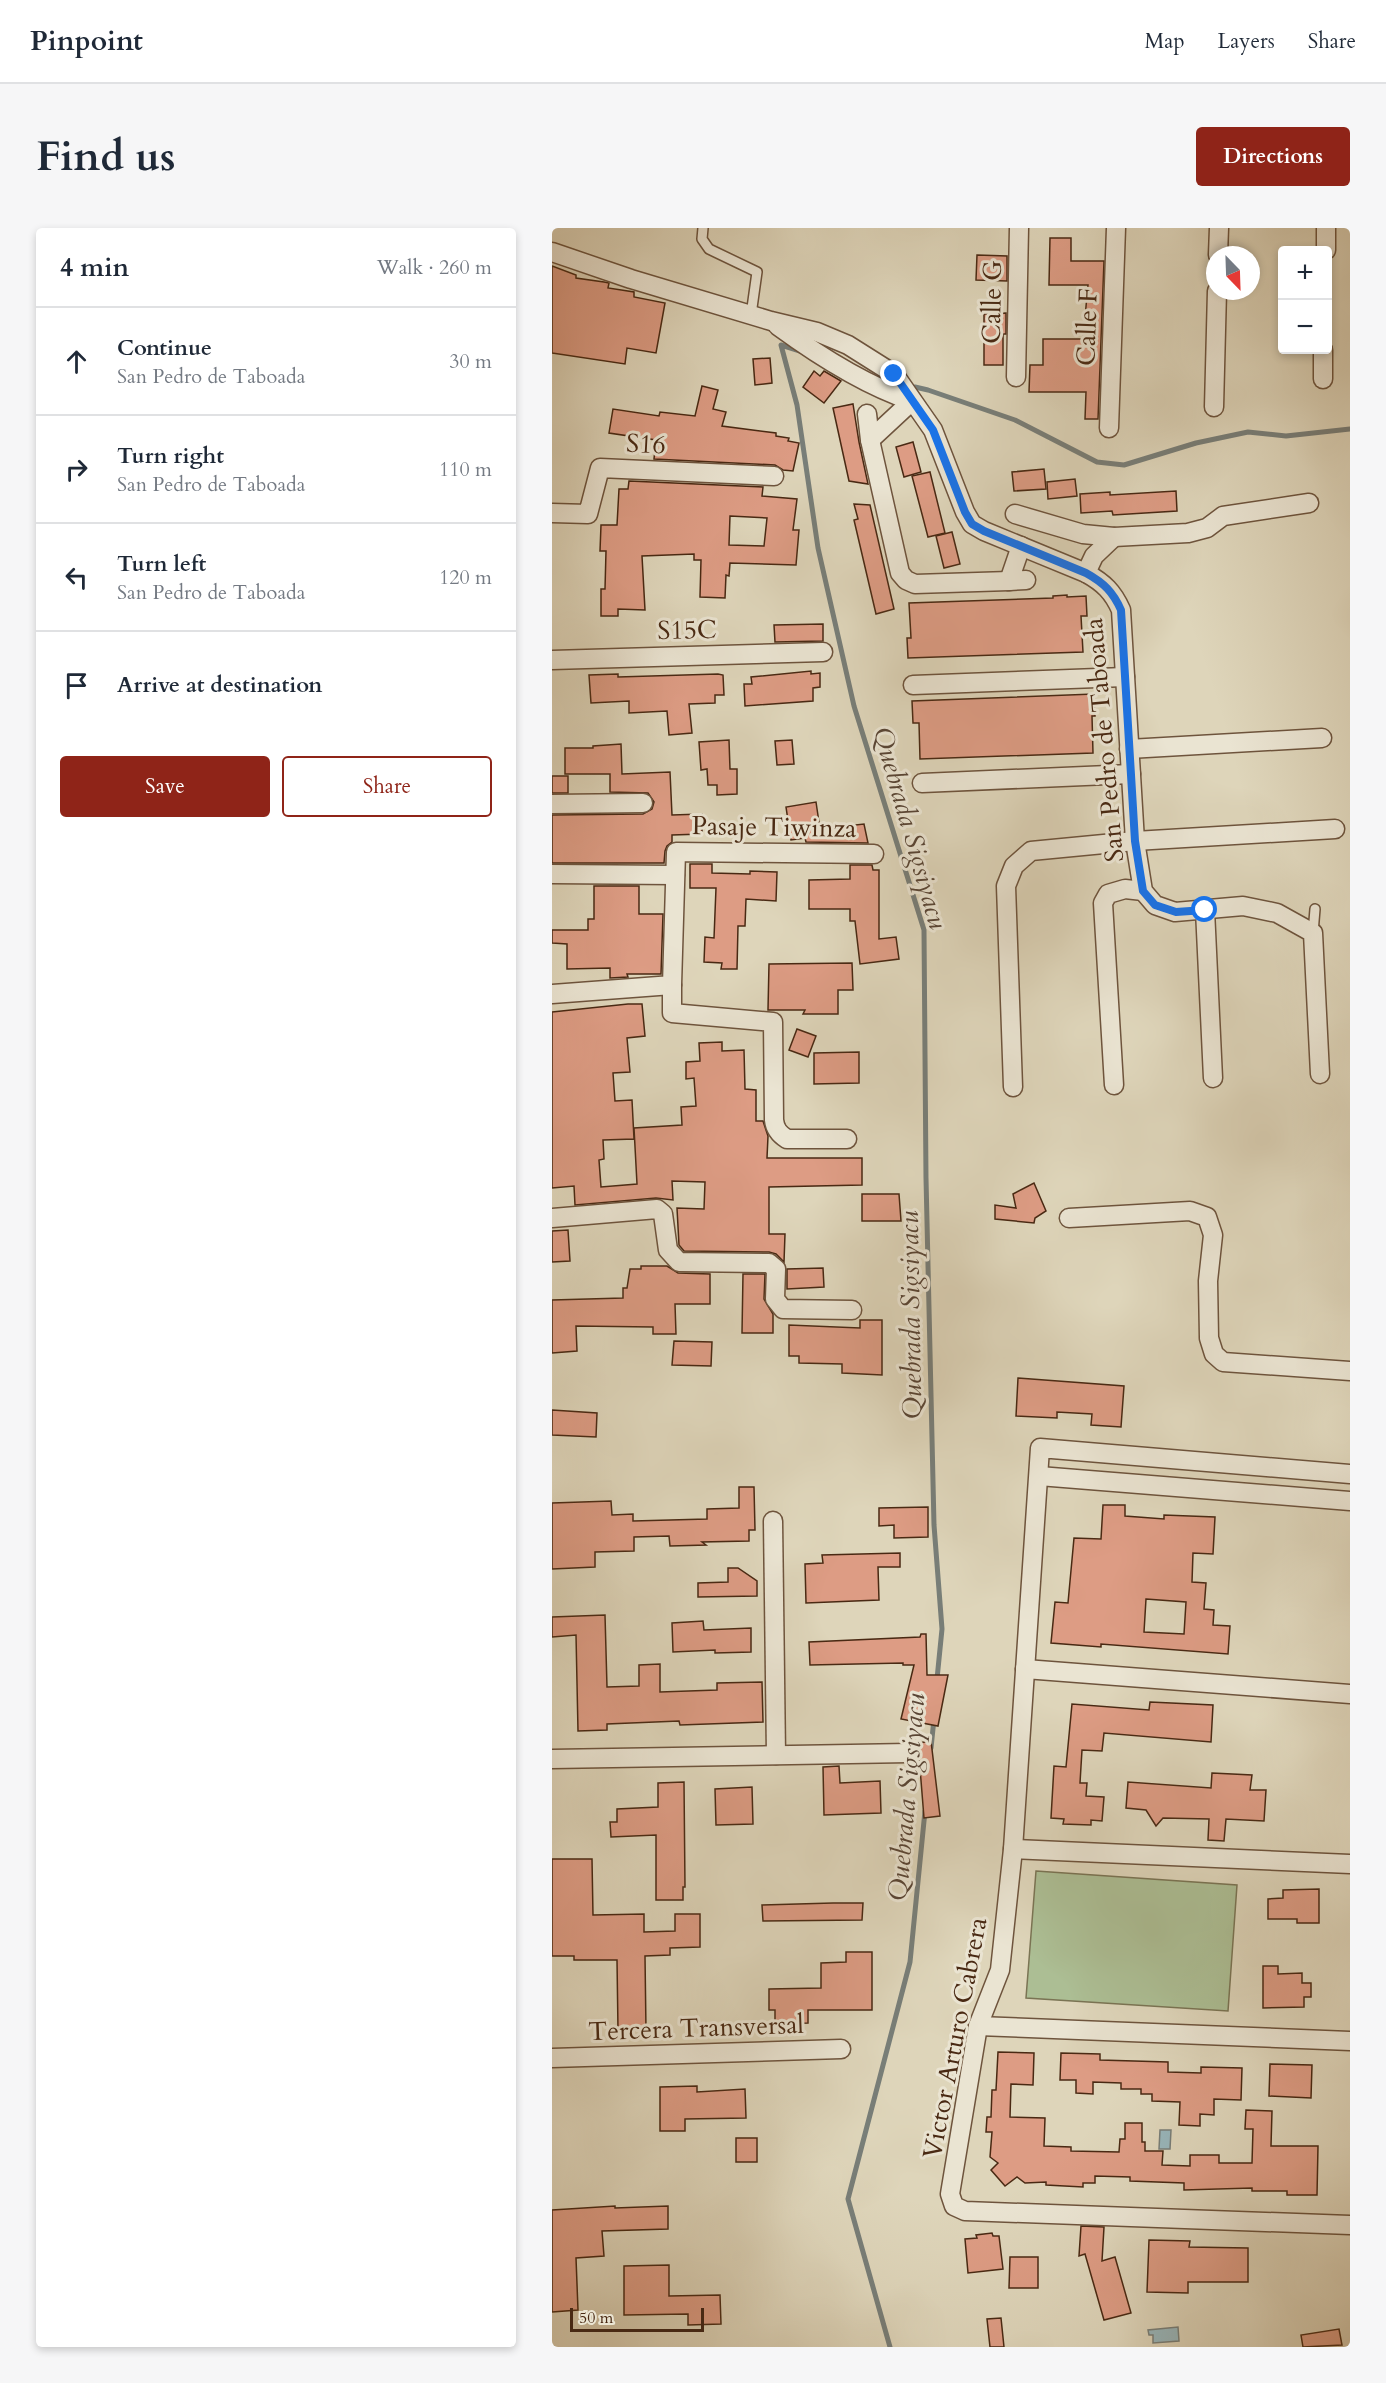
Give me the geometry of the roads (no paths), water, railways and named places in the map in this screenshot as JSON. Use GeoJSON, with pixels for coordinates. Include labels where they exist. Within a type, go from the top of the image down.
{"type":"FeatureCollection","features":[{"type":"Feature","properties":{"kind":"street","name":"Calle G"},"geometry":{"type":"LineString","coordinates":[[1016,377],[1019,228]]}},
{"type":"Feature","properties":{"kind":"street","name":"Calle F"},"geometry":{"type":"LineString","coordinates":[[1109,428],[1116,228]]}},
{"type":"Feature","properties":{"kind":"street"},"geometry":{"type":"LineString","coordinates":[[1218,228],[1218,246]]}},
{"type":"Feature","properties":{"kind":"street"},"geometry":{"type":"LineString","coordinates":[[1326,228],[1326,246]]}},
{"type":"Feature","properties":{"kind":"street","name":"San Pedro de Taboada"},"geometry":{"type":"LineString","coordinates":[[552,252],[631,279],[771,321],[817,332],[848,345],[894,374],[933,430],[965,512],[972,524],[1086,573],[1101,581],[1114,594],[1121,610],[1135,841],[1143,891],[1155,905],[1176,912],[1243,906],[1277,913],[1313,933]]}},
{"type":"Feature","properties":{"kind":"street"},"geometry":{"type":"LineString","coordinates":[[1214,406],[1217,300]]}},
{"type":"Feature","properties":{"kind":"street"},"geometry":{"type":"LineString","coordinates":[[1323,354],[1323,379]]}},
{"type":"Feature","properties":{"kind":"street"},"geometry":{"type":"LineString","coordinates":[[870,440],[912,401]]}},
{"type":"Feature","properties":{"kind":"street"},"geometry":{"type":"LineString","coordinates":[[867,414],[870,440],[900,573],[906,580],[915,584],[1018,580],[1021,546]]}},
{"type":"Feature","properties":{"kind":"street","name":"S16"},"geometry":{"type":"LineString","coordinates":[[552,513],[588,514],[600,468],[774,476]]}},
{"type":"Feature","properties":{"kind":"street"},"geometry":{"type":"LineString","coordinates":[[1015,514],[1083,534],[1114,537],[1188,533],[1207,528],[1223,516],[1309,503]]}},
{"type":"Feature","properties":{"kind":"street"},"geometry":{"type":"LineString","coordinates":[[1086,573],[1094,556],[1114,537]]}},
{"type":"Feature","properties":{"kind":"street","name":"S15C"},"geometry":{"type":"LineString","coordinates":[[552,660],[823,652]]}},
{"type":"Feature","properties":{"kind":"street"},"geometry":{"type":"LineString","coordinates":[[913,685],[1125,677]]}},
{"type":"Feature","properties":{"kind":"street"},"geometry":{"type":"LineString","coordinates":[[1129,749],[1322,738]]}},
{"type":"Feature","properties":{"kind":"street"},"geometry":{"type":"LineString","coordinates":[[922,783],[1131,774]]}},
{"type":"Feature","properties":{"kind":"street"},"geometry":{"type":"LineString","coordinates":[[552,804],[643,803]]}},
{"type":"Feature","properties":{"kind":"street"},"geometry":{"type":"LineString","coordinates":[[1013,1087],[1006,886],[1014,866],[1032,850],[1135,841],[1335,829]]}},
{"type":"Feature","properties":{"kind":"street","name":"Pasaje Tiwinza"},"geometry":{"type":"LineString","coordinates":[[847,1139],[787,1139],[782,1136],[775,1125],[773,1022],[672,1013],[676,852],[874,854]]}},
{"type":"Feature","properties":{"kind":"street"},"geometry":{"type":"LineString","coordinates":[[552,874],[675,875]]}},
{"type":"Feature","properties":{"kind":"street"},"geometry":{"type":"LineString","coordinates":[[1114,1085],[1103,903],[1108,894],[1125,889],[1143,891]]}},
{"type":"Feature","properties":{"kind":"street"},"geometry":{"type":"LineString","coordinates":[[1205,910],[1213,1078]]}},
{"type":"Feature","properties":{"kind":"street"},"geometry":{"type":"LineString","coordinates":[[1313,933],[1320,1074]]}},
{"type":"Feature","properties":{"kind":"street"},"geometry":{"type":"LineString","coordinates":[[552,994],[672,985]]}},
{"type":"Feature","properties":{"kind":"street"},"geometry":{"type":"LineString","coordinates":[[552,1218],[657,1209],[663,1214],[668,1250],[678,1262],[769,1263],[776,1269],[775,1299],[783,1309],[852,1310]]}},
{"type":"Feature","properties":{"kind":"street"},"geometry":{"type":"LineString","coordinates":[[1069,1218],[1190,1211],[1201,1213],[1207,1217],[1213,1234],[1208,1281],[1209,1338],[1214,1354],[1223,1362],[1350,1371]]}},
{"type":"Feature","properties":{"kind":"street","name":"Victor Arturo Cabrera"},"geometry":{"type":"LineString","coordinates":[[1350,1474],[1040,1448],[1013,1849],[1000,1970],[978,2026],[950,2194],[954,2206],[965,2211],[1350,2225]]}},
{"type":"Feature","properties":{"kind":"street"},"geometry":{"type":"LineString","coordinates":[[1039,1476],[1350,1501]]}},
{"type":"Feature","properties":{"kind":"street"},"geometry":{"type":"LineString","coordinates":[[773,1521],[776,1755]]}},
{"type":"Feature","properties":{"kind":"street"},"geometry":{"type":"LineString","coordinates":[[1025,1669],[1350,1694]]}},
{"type":"Feature","properties":{"kind":"street"},"geometry":{"type":"LineString","coordinates":[[552,1759],[909,1753]]}},
{"type":"Feature","properties":{"kind":"street"},"geometry":{"type":"LineString","coordinates":[[1013,1849],[1350,1864]]}},
{"type":"Feature","properties":{"kind":"street"},"geometry":{"type":"LineString","coordinates":[[978,2026],[1350,2041]]}},
{"type":"Feature","properties":{"kind":"street","name":"Tercera Transversal"},"geometry":{"type":"LineString","coordinates":[[552,2058],[841,2049]]}},
{"type":"Feature","properties":{"kind":"lane"},"geometry":{"type":"LineString","coordinates":[[703,228],[702,239],[709,249],[757,272],[752,315]]}},
{"type":"Feature","properties":{"kind":"lane"},"geometry":{"type":"LineString","coordinates":[[1313,933],[1316,909]]}},
{"type":"Feature","properties":{"kind":"water"},"geometry":{"type":"Polygon","coordinates":[[[1160,2130],[1171,2130],[1170,2149],[1159,2149],[1160,2130]]]}},
{"type":"Feature","properties":{"kind":"water"},"geometry":{"type":"Polygon","coordinates":[[[1178,2327],[1179,2341],[1153,2343],[1153,2335],[1149,2335],[1148,2330],[1178,2327]]]}},
{"type":"Feature","properties":{"kind":"waterway","name":"Quebrada Sigsiyacu"},"geometry":{"type":"LineString","coordinates":[[800,351],[781,345],[797,405],[818,548],[854,706],[924,930],[926,1178],[934,1525],[942,1629],[937,1679]]}},
{"type":"Feature","properties":{"kind":"waterway","name":"Quebrada Sigsiyacu"},"geometry":{"type":"LineString","coordinates":[[915,387],[1015,420],[1097,462],[1124,465],[1196,443],[1248,432],[1286,436],[1350,429]]}},
{"type":"Feature","properties":{"kind":"waterway","name":"Quebrada Sigsiyacu"},"geometry":{"type":"LineString","coordinates":[[931,1748],[934,1719]]}},
{"type":"Feature","properties":{"kind":"waterway","name":"Quebrada Sigsiyacu"},"geometry":{"type":"LineString","coordinates":[[890,2347],[848,2199],[910,1962],[925,1811]]}}]}
